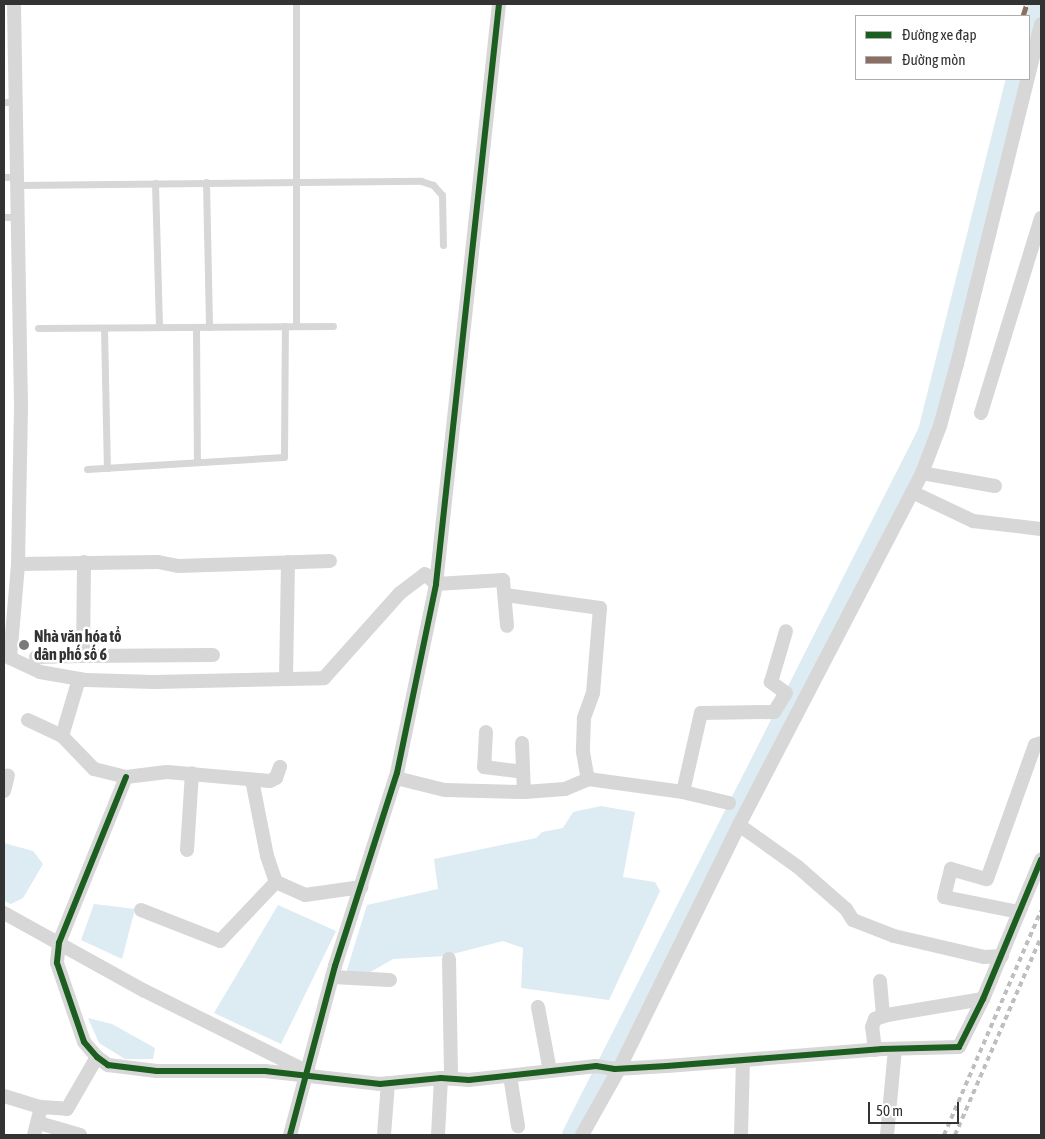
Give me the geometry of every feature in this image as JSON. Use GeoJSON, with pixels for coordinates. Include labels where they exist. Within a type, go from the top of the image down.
{"type":"FeatureCollection","features":[{"type":"Feature","properties":{"kind":"street"},"geometry":{"type":"LineString","coordinates":[[14,4],[10,102],[13,179],[11,217],[21,406],[18,564],[7,660],[40,672],[79,679],[154,682],[324,678],[400,592],[425,574],[436,584],[503,580],[507,626]]}},
{"type":"Feature","properties":{"kind":"street"},"geometry":{"type":"LineString","coordinates":[[290,1135],[332,978],[396,778],[436,584],[499,4]]}},
{"type":"Feature","properties":{"kind":"street"},"geometry":{"type":"LineString","coordinates":[[1030,68],[1041,24]]}},
{"type":"Feature","properties":{"kind":"street"},"geometry":{"type":"LineString","coordinates":[[582,1135],[922,473],[940,426],[1027,80]]}},
{"type":"Feature","properties":{"kind":"street"},"geometry":{"type":"LineString","coordinates":[[981,413],[1041,218]]}},
{"type":"Feature","properties":{"kind":"street"},"geometry":{"type":"LineString","coordinates":[[922,473],[995,486]]}},
{"type":"Feature","properties":{"kind":"street"},"geometry":{"type":"LineString","coordinates":[[912,492],[973,521],[1041,529]]}},
{"type":"Feature","properties":{"kind":"street"},"geometry":{"type":"LineString","coordinates":[[83,656],[84,562]]}},
{"type":"Feature","properties":{"kind":"street"},"geometry":{"type":"LineString","coordinates":[[18,564],[158,562],[178,566],[330,562]]}},
{"type":"Feature","properties":{"kind":"street"},"geometry":{"type":"LineString","coordinates":[[286,678],[288,562]]}},
{"type":"Feature","properties":{"kind":"street"},"geometry":{"type":"LineString","coordinates":[[505,596],[600,608],[593,693],[584,718],[583,752],[588,779]]}},
{"type":"Feature","properties":{"kind":"street"},"geometry":{"type":"LineString","coordinates":[[683,792],[701,713],[774,712],[786,693],[771,682],[786,631]]}},
{"type":"Feature","properties":{"kind":"street"},"geometry":{"type":"LineString","coordinates":[[36,656],[213,655]]}},
{"type":"Feature","properties":{"kind":"street"},"geometry":{"type":"LineString","coordinates":[[62,736],[79,679]]}},
{"type":"Feature","properties":{"kind":"street"},"geometry":{"type":"LineString","coordinates":[[28,720],[62,736],[94,769],[126,777],[192,773],[270,781],[276,778],[280,767]]}},
{"type":"Feature","properties":{"kind":"street"},"geometry":{"type":"LineString","coordinates":[[486,732],[484,767],[523,772]]}},
{"type":"Feature","properties":{"kind":"street"},"geometry":{"type":"LineString","coordinates":[[522,743],[524,792]]}},
{"type":"Feature","properties":{"kind":"street"},"geometry":{"type":"LineString","coordinates":[[1019,912],[944,897],[951,869],[987,879],[1035,745],[1041,743]]}},
{"type":"Feature","properties":{"kind":"street"},"geometry":{"type":"LineString","coordinates":[[187,850],[192,773]]}},
{"type":"Feature","properties":{"kind":"street"},"geometry":{"type":"LineString","coordinates":[[4,791],[8,775]]}},
{"type":"Feature","properties":{"kind":"street"},"geometry":{"type":"LineString","coordinates":[[126,777],[59,943],[57,963],[84,1042],[97,1057],[108,1065],[157,1071],[265,1071],[388,1083],[446,1078],[469,1080],[596,1066],[617,1069],[743,1061],[895,1048],[959,1047],[983,1000],[1041,860]]}},
{"type":"Feature","properties":{"kind":"street"},"geometry":{"type":"LineString","coordinates":[[396,778],[445,790],[524,792],[565,789],[588,779],[683,792],[729,804]]}},
{"type":"Feature","properties":{"kind":"street"},"geometry":{"type":"LineString","coordinates":[[252,780],[267,856],[276,882],[305,894],[361,887]]}},
{"type":"Feature","properties":{"kind":"street"},"geometry":{"type":"LineString","coordinates":[[740,825],[798,867],[846,909],[853,920],[894,936],[984,957],[1002,956]]}},
{"type":"Feature","properties":{"kind":"street"},"geometry":{"type":"LineString","coordinates":[[141,910],[220,942],[276,882]]}},
{"type":"Feature","properties":{"kind":"street"},"geometry":{"type":"LineString","coordinates":[[4,913],[145,991],[307,1074]]}},
{"type":"Feature","properties":{"kind":"street"},"geometry":{"type":"LineString","coordinates":[[438,1135],[446,1078],[449,959]]}},
{"type":"Feature","properties":{"kind":"street"},"geometry":{"type":"LineString","coordinates":[[332,978],[390,980]]}},
{"type":"Feature","properties":{"kind":"street"},"geometry":{"type":"LineString","coordinates":[[880,981],[883,1015],[887,1016]]}},
{"type":"Feature","properties":{"kind":"street"},"geometry":{"type":"LineString","coordinates":[[875,1050],[872,1027],[875,1019],[983,1000]]}},
{"type":"Feature","properties":{"kind":"street"},"geometry":{"type":"LineString","coordinates":[[538,1007],[550,1071]]}},
{"type":"Feature","properties":{"kind":"street"},"geometry":{"type":"LineString","coordinates":[[887,1135],[895,1048]]}},
{"type":"Feature","properties":{"kind":"street"},"geometry":{"type":"LineString","coordinates":[[4,1096],[41,1107],[67,1109],[97,1057]]}},
{"type":"Feature","properties":{"kind":"street"},"geometry":{"type":"LineString","coordinates":[[741,1135],[743,1061]]}},
{"type":"Feature","properties":{"kind":"street"},"geometry":{"type":"LineString","coordinates":[[510,1076],[518,1126]]}},
{"type":"Feature","properties":{"kind":"street"},"geometry":{"type":"LineString","coordinates":[[384,1135],[388,1083]]}},
{"type":"Feature","properties":{"kind":"street"},"geometry":{"type":"LineString","coordinates":[[41,1107],[37,1129],[80,1135]]}},
{"type":"Feature","properties":{"kind":"lane"},"geometry":{"type":"LineString","coordinates":[[296,4],[296,326]]}},
{"type":"Feature","properties":{"kind":"lane"},"geometry":{"type":"LineString","coordinates":[[13,179],[155,183],[421,181],[433,185],[442,195],[443,245]]}},
{"type":"Feature","properties":{"kind":"lane"},"geometry":{"type":"LineString","coordinates":[[206,182],[209,327]]}},
{"type":"Feature","properties":{"kind":"lane"},"geometry":{"type":"LineString","coordinates":[[155,183],[159,327]]}},
{"type":"Feature","properties":{"kind":"lane"},"geometry":{"type":"LineString","coordinates":[[87,469],[284,457],[285,326]]}},
{"type":"Feature","properties":{"kind":"lane"},"geometry":{"type":"LineString","coordinates":[[38,328],[333,326]]}},
{"type":"Feature","properties":{"kind":"lane"},"geometry":{"type":"LineString","coordinates":[[196,327],[197,461]]}},
{"type":"Feature","properties":{"kind":"lane"},"geometry":{"type":"LineString","coordinates":[[104,328],[107,468]]}},
{"type":"Feature","properties":{"kind":"shaded area"},"geometry":{"type":"Polygon","coordinates":[[[601,806],[635,812],[623,877],[655,882],[660,891],[609,1000],[521,988],[523,948],[503,941],[445,956],[393,959],[367,974],[346,973],[367,905],[438,889],[434,859],[536,838],[542,832],[563,828],[573,812],[601,806]]]}},
{"type":"Feature","properties":{"kind":"shaded area"},"geometry":{"type":"Polygon","coordinates":[[[4,843],[33,851],[43,864],[23,898],[11,904],[4,901],[4,843]]]}},
{"type":"Feature","properties":{"kind":"shaded area"},"geometry":{"type":"Polygon","coordinates":[[[94,904],[135,909],[122,959],[81,940],[94,904]]]}},
{"type":"Feature","properties":{"kind":"shaded area"},"geometry":{"type":"Polygon","coordinates":[[[278,905],[336,931],[281,1044],[214,1013],[278,905]]]}},
{"type":"Feature","properties":{"kind":"shaded area"},"geometry":{"type":"Polygon","coordinates":[[[88,1018],[112,1024],[155,1048],[153,1059],[125,1059],[99,1043],[88,1018]]]}},
{"type":"Feature","properties":{"kind":"waterway"},"geometry":{"type":"LineString","coordinates":[[1030,25],[1035,4]]}},
{"type":"Feature","properties":{"kind":"waterway"},"geometry":{"type":"LineString","coordinates":[[573,1135],[929,432],[1017,80]]}},
{"type":"Feature","properties":{"kind":"railway"},"geometry":{"type":"LineString","coordinates":[[944,1135],[1041,911]]}},
{"type":"Feature","properties":{"kind":"railway"},"geometry":{"type":"LineString","coordinates":[[955,1135],[1041,937]]}},
{"type":"Feature","properties":{"kind":"marked path"},"geometry":{"type":"LineString","coordinates":[[1023,15],[1027,4]]}},
{"type":"Feature","properties":{"kind":"cycle path"},"geometry":{"type":"LineString","coordinates":[[290,1135],[335,966],[397,773],[436,584],[499,4]]}},
{"type":"Feature","properties":{"kind":"cycle path"},"geometry":{"type":"LineString","coordinates":[[126,777],[59,943],[57,963],[84,1042],[97,1057],[108,1065],[157,1071],[265,1071],[380,1084],[441,1078],[469,1080],[596,1066],[615,1069],[882,1049],[959,1047],[983,999],[1041,860]]}},
{"type":"Feature","properties":{"kind":"place","name":"Nhà văn hóa tổ dân phố số 6"},"geometry":{"type":"Point","coordinates":[24,645]}}]}
